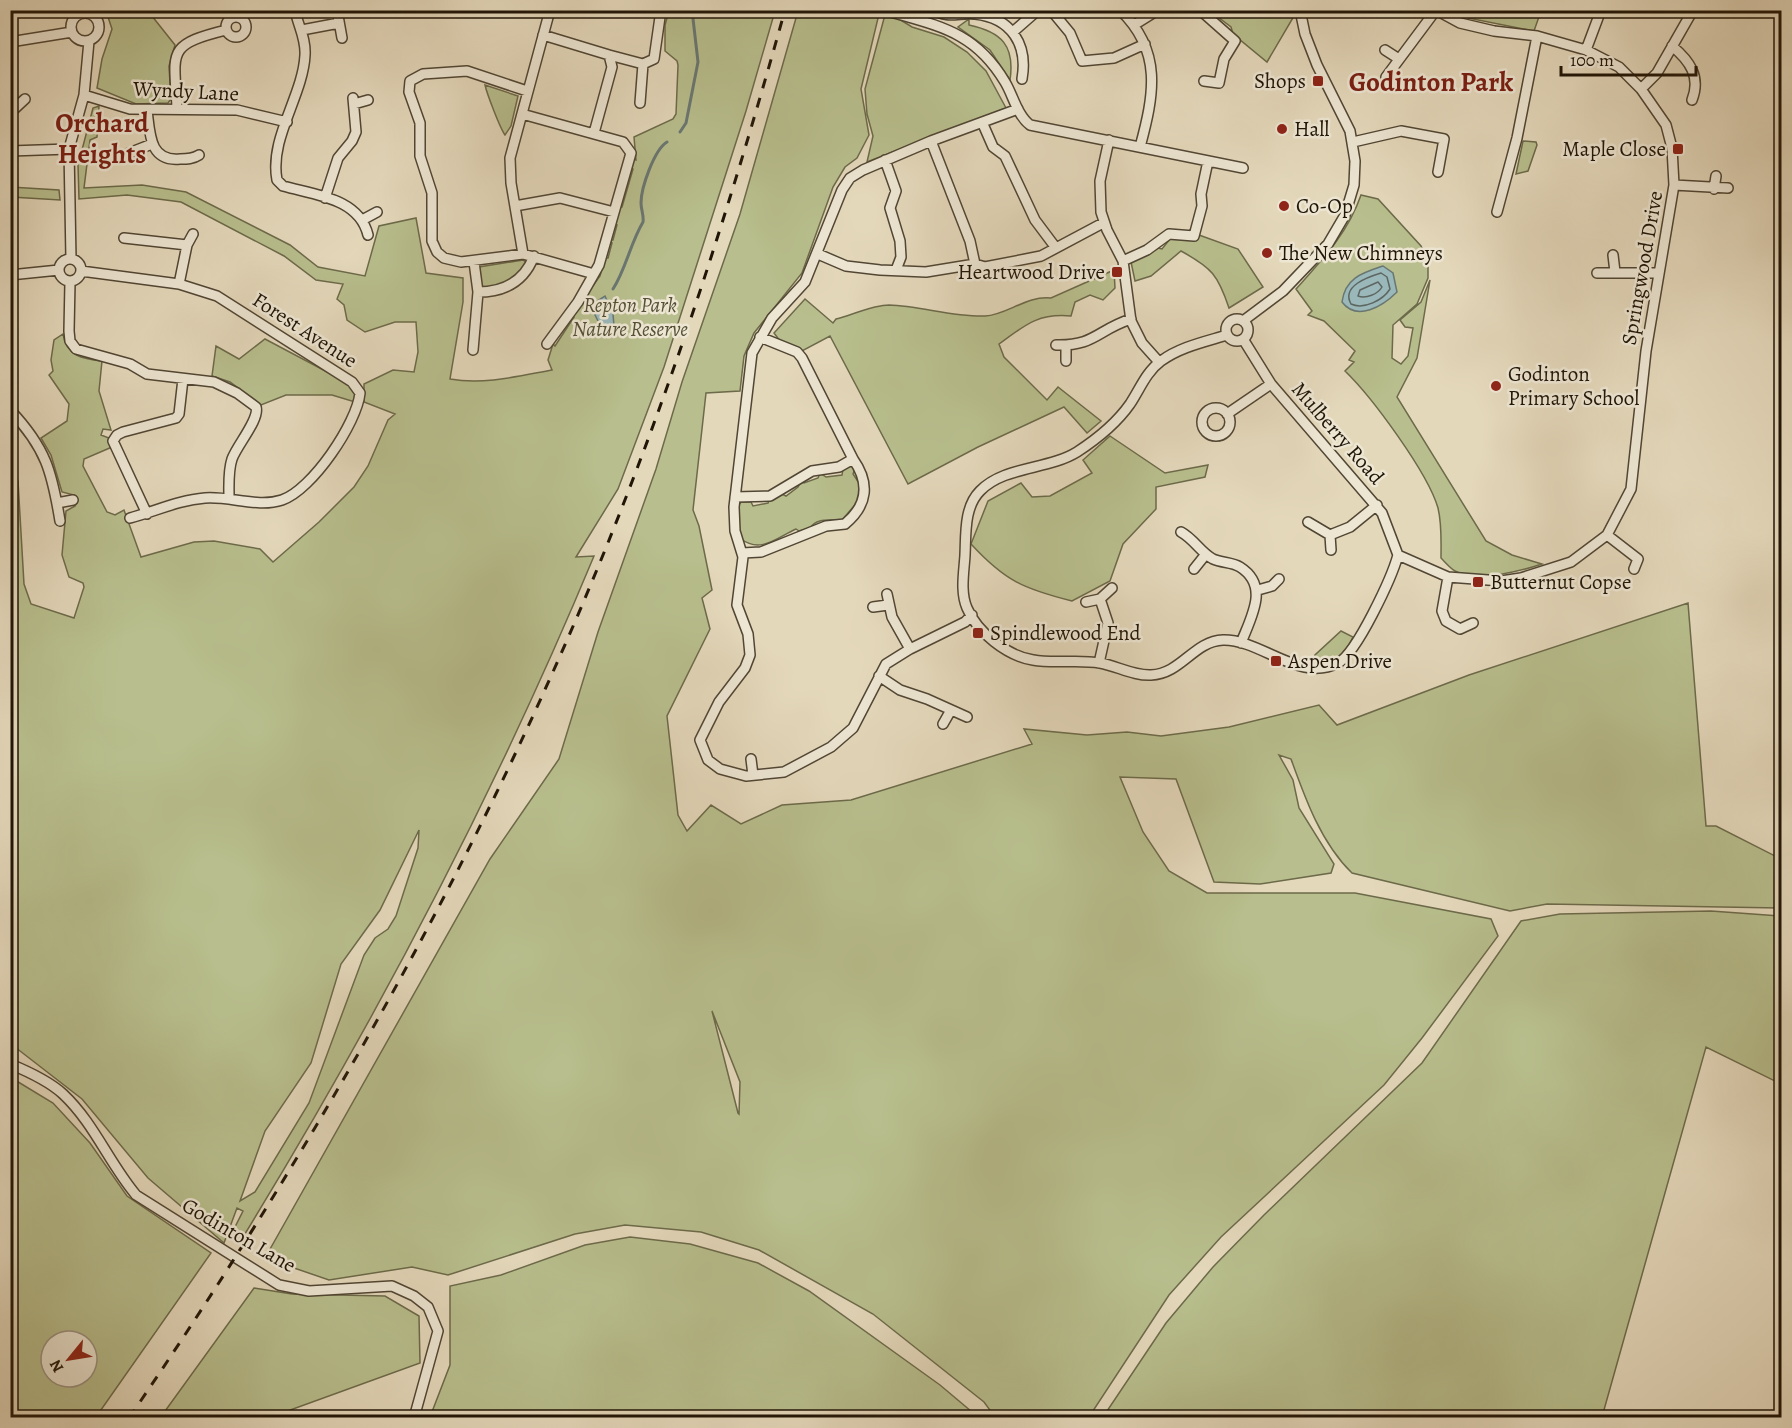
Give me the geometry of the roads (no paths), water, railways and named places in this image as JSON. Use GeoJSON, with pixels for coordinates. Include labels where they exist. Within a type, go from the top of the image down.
{"type":"FeatureCollection","features":[{"type":"Feature","properties":{"kind":"street"},"geometry":{"type":"LineString","coordinates":[[337,10],[342,38]]}},
{"type":"Feature","properties":{"kind":"street"},"geometry":{"type":"LineString","coordinates":[[523,254],[510,158],[550,10]]}},
{"type":"Feature","properties":{"kind":"street"},"geometry":{"type":"LineString","coordinates":[[543,36],[643,63],[655,58],[657,26],[661,10]]}},
{"type":"Feature","properties":{"kind":"street"},"geometry":{"type":"LineString","coordinates":[[884,10],[922,19],[960,34],[992,63],[1018,109],[1030,125],[1243,168]]}},
{"type":"Feature","properties":{"kind":"street"},"geometry":{"type":"LineString","coordinates":[[934,10],[944,15],[975,14],[991,18],[1014,31],[1025,63],[1022,79]]}},
{"type":"Feature","properties":{"kind":"street"},"geometry":{"type":"LineString","coordinates":[[1014,31],[1038,10]]}},
{"type":"Feature","properties":{"kind":"street"},"geometry":{"type":"LineString","coordinates":[[1051,10],[1070,33],[1082,62],[1114,58],[1145,44]]}},
{"type":"Feature","properties":{"kind":"street"},"geometry":{"type":"LineString","coordinates":[[1120,10],[1134,25],[1145,44],[1151,61],[1152,78],[1140,147]]}},
{"type":"Feature","properties":{"kind":"street"},"geometry":{"type":"LineString","coordinates":[[1134,25],[1158,10]]}},
{"type":"Feature","properties":{"kind":"street"},"geometry":{"type":"LineString","coordinates":[[1200,10],[1235,41],[1224,59],[1219,84],[1203,81]]}},
{"type":"Feature","properties":{"kind":"street"},"geometry":{"type":"LineString","coordinates":[[1243,321],[1292,283],[1317,258],[1338,230],[1354,185],[1353,142],[1342,112],[1317,65],[1305,34],[1300,10]]}},
{"type":"Feature","properties":{"kind":"street","name":"Springwood Drive"},"geometry":{"type":"LineString","coordinates":[[1386,77],[1436,10],[1460,23],[1494,32],[1537,36],[1586,50],[1619,67],[1641,89],[1666,125],[1672,148],[1674,184],[1671,213],[1658,273],[1646,351],[1631,489],[1607,535],[1571,562],[1521,578],[1501,581],[1448,577],[1398,555]]}},
{"type":"Feature","properties":{"kind":"street"},"geometry":{"type":"LineString","coordinates":[[1586,50],[1601,10]]}},
{"type":"Feature","properties":{"kind":"street"},"geometry":{"type":"LineString","coordinates":[[1641,89],[1657,73],[1693,10]]}},
{"type":"Feature","properties":{"kind":"street"},"geometry":{"type":"LineString","coordinates":[[85,12],[98,20],[100,28],[95,38],[89,41],[78,40],[72,33],[73,19],[85,12]]}},
{"type":"Feature","properties":{"kind":"street"},"geometry":{"type":"LineString","coordinates":[[294,12],[302,30],[304,63],[277,161],[277,180],[283,186],[349,206],[364,219],[368,234]]}},
{"type":"Feature","properties":{"kind":"street"},"geometry":{"type":"LineString","coordinates":[[302,30],[339,23]]}},
{"type":"Feature","properties":{"kind":"street"},"geometry":{"type":"LineString","coordinates":[[177,107],[174,61],[179,48],[193,39],[226,30]]}},
{"type":"Feature","properties":{"kind":"street"},"geometry":{"type":"LineString","coordinates":[[10,42],[72,33]]}},
{"type":"Feature","properties":{"kind":"street"},"geometry":{"type":"LineString","coordinates":[[1497,212],[1517,138],[1537,36]]}},
{"type":"Feature","properties":{"kind":"street"},"geometry":{"type":"LineString","coordinates":[[71,259],[69,149],[84,94],[89,41]]}},
{"type":"Feature","properties":{"kind":"street"},"geometry":{"type":"LineString","coordinates":[[1672,46],[1684,56],[1694,70],[1696,89],[1692,100]]}},
{"type":"Feature","properties":{"kind":"street"},"geometry":{"type":"LineString","coordinates":[[1385,50],[1399,59]]}},
{"type":"Feature","properties":{"kind":"street"},"geometry":{"type":"LineString","coordinates":[[594,133],[612,67],[609,55]]}},
{"type":"Feature","properties":{"kind":"street"},"geometry":{"type":"LineString","coordinates":[[640,103],[643,63]]}},
{"type":"Feature","properties":{"kind":"street"},"geometry":{"type":"LineString","coordinates":[[527,91],[467,71],[423,74],[410,81],[410,92],[419,116],[420,156],[432,193],[433,244],[444,258],[474,262],[523,254],[594,274]]}},
{"type":"Feature","properties":{"kind":"street","name":"Wyndy Lane"},"geometry":{"type":"LineString","coordinates":[[84,94],[130,108],[147,110],[177,107],[237,110],[287,122]]}},
{"type":"Feature","properties":{"kind":"street"},"geometry":{"type":"LineString","coordinates":[[10,113],[25,99]]}},
{"type":"Feature","properties":{"kind":"street"},"geometry":{"type":"LineString","coordinates":[[325,198],[338,158],[352,141],[356,132],[353,101],[368,99]]}},
{"type":"Feature","properties":{"kind":"street"},"geometry":{"type":"LineString","coordinates":[[972,615],[965,622],[910,649],[886,664],[862,714],[839,742],[791,770],[750,776],[728,773],[714,765],[704,754],[700,740],[723,697],[747,665],[750,655],[748,634],[737,605],[742,553],[735,531],[735,497],[750,360],[760,337],[772,318],[805,282],[846,183],[858,172],[931,141],[1018,109]]}},
{"type":"Feature","properties":{"kind":"street"},"geometry":{"type":"LineString","coordinates":[[147,110],[152,144],[158,154],[168,160],[194,158],[199,155]]}},
{"type":"Feature","properties":{"kind":"street"},"geometry":{"type":"LineString","coordinates":[[522,114],[624,142],[630,153],[603,256],[578,302],[548,344]]}},
{"type":"Feature","properties":{"kind":"street"},"geometry":{"type":"LineString","coordinates":[[982,122],[993,147],[1005,156],[1035,220],[1056,248]]}},
{"type":"Feature","properties":{"kind":"street"},"geometry":{"type":"LineString","coordinates":[[1353,142],[1401,131],[1444,139],[1438,172]]}},
{"type":"Feature","properties":{"kind":"street"},"geometry":{"type":"LineString","coordinates":[[1109,140],[1100,190],[1103,223],[1123,261],[1131,319],[1136,333],[1159,362]]}},
{"type":"Feature","properties":{"kind":"street"},"geometry":{"type":"LineString","coordinates":[[931,141],[970,242],[975,264]]}},
{"type":"Feature","properties":{"kind":"street"},"geometry":{"type":"LineString","coordinates":[[129,153],[152,144]]}},
{"type":"Feature","properties":{"kind":"street"},"geometry":{"type":"LineString","coordinates":[[10,151],[69,149]]}},
{"type":"Feature","properties":{"kind":"street"},"geometry":{"type":"LineString","coordinates":[[885,160],[896,191],[890,208],[900,241],[901,257],[896,270]]}},
{"type":"Feature","properties":{"kind":"street"},"geometry":{"type":"LineString","coordinates":[[1123,261],[1147,250],[1169,234],[1194,236],[1202,206],[1201,194],[1208,160]]}},
{"type":"Feature","properties":{"kind":"street"},"geometry":{"type":"LineString","coordinates":[[1714,189],[1716,176]]}},
{"type":"Feature","properties":{"kind":"street"},"geometry":{"type":"LineString","coordinates":[[1674,184],[1714,189],[1728,188]]}},
{"type":"Feature","properties":{"kind":"street"},"geometry":{"type":"LineString","coordinates":[[515,206],[565,199],[614,213]]}},
{"type":"Feature","properties":{"kind":"street"},"geometry":{"type":"LineString","coordinates":[[364,219],[377,212]]}},
{"type":"Feature","properties":{"kind":"street"},"geometry":{"type":"LineString","coordinates":[[818,254],[846,266],[896,270],[926,272],[975,264],[985,267],[1020,262],[1056,248],[1103,223]]}},
{"type":"Feature","properties":{"kind":"street"},"geometry":{"type":"LineString","coordinates":[[179,284],[187,245],[193,234]]}},
{"type":"Feature","properties":{"kind":"street"},"geometry":{"type":"LineString","coordinates":[[124,238],[187,245]]}},
{"type":"Feature","properties":{"kind":"street"},"geometry":{"type":"LineString","coordinates":[[1613,255],[1615,272]]}},
{"type":"Feature","properties":{"kind":"street"},"geometry":{"type":"LineString","coordinates":[[478,292],[500,291],[512,285],[529,267],[534,256]]}},
{"type":"Feature","properties":{"kind":"street"},"geometry":{"type":"LineString","coordinates":[[71,259],[79,263],[81,271],[78,278],[70,282],[62,278],[59,270],[63,262],[71,259]]}},
{"type":"Feature","properties":{"kind":"street"},"geometry":{"type":"LineString","coordinates":[[473,350],[478,292],[474,262]]}},
{"type":"Feature","properties":{"kind":"street"},"geometry":{"type":"LineString","coordinates":[[10,275],[59,270]]}},
{"type":"Feature","properties":{"kind":"street","name":"Forest Avenue"},"geometry":{"type":"LineString","coordinates":[[81,271],[179,284],[232,303],[287,342],[352,382],[360,393],[355,411],[332,454],[304,488],[285,499],[267,503],[229,497],[186,501],[130,518]]}},
{"type":"Feature","properties":{"kind":"street"},"geometry":{"type":"LineString","coordinates":[[1597,273],[1658,273]]}},
{"type":"Feature","properties":{"kind":"street"},"geometry":{"type":"LineString","coordinates":[[70,282],[69,332],[72,346],[81,352],[130,364],[147,374],[226,386],[257,410],[257,416],[232,458],[229,471],[229,497]]}},
{"type":"Feature","properties":{"kind":"street"},"geometry":{"type":"LineString","coordinates":[[1066,361],[1061,345],[1089,342],[1114,325],[1131,319]]}},
{"type":"Feature","properties":{"kind":"street"},"geometry":{"type":"LineString","coordinates":[[1236,319],[1243,321],[1248,330],[1243,339],[1233,340],[1227,335],[1226,328],[1236,319]]}},
{"type":"Feature","properties":{"kind":"street"},"geometry":{"type":"LineString","coordinates":[[1227,335],[1183,349],[1159,362],[1141,383],[1120,416],[1097,438],[1060,461],[992,482],[972,502],[963,577],[965,600],[972,615],[996,643],[1022,657],[1099,663],[1148,675],[1162,674],[1180,665],[1210,643],[1225,640],[1241,643],[1280,659],[1310,667],[1335,665],[1343,660],[1359,638],[1390,579],[1398,555]]}},
{"type":"Feature","properties":{"kind":"street"},"geometry":{"type":"LineString","coordinates":[[742,553],[761,552],[826,526],[845,524],[858,511],[865,496],[863,480],[802,358],[797,352],[760,337]]}},
{"type":"Feature","properties":{"kind":"street","name":"Mulberry Road"},"geometry":{"type":"LineString","coordinates":[[1243,339],[1271,384],[1377,505],[1398,555]]}},
{"type":"Feature","properties":{"kind":"street"},"geometry":{"type":"LineString","coordinates":[[147,514],[114,441],[117,435],[123,432],[176,418],[179,414],[183,379]]}},
{"type":"Feature","properties":{"kind":"street"},"geometry":{"type":"LineString","coordinates":[[1227,414],[1271,384]]}},
{"type":"Feature","properties":{"kind":"street"},"geometry":{"type":"LineString","coordinates":[[10,410],[34,438],[47,460],[60,522]]}},
{"type":"Feature","properties":{"kind":"street"},"geometry":{"type":"LineString","coordinates":[[735,497],[770,496],[812,471],[839,467],[852,459]]}},
{"type":"Feature","properties":{"kind":"street"},"geometry":{"type":"LineString","coordinates":[[57,503],[73,500]]}},
{"type":"Feature","properties":{"kind":"street"},"geometry":{"type":"LineString","coordinates":[[1330,535],[1350,527],[1377,505]]}},
{"type":"Feature","properties":{"kind":"street"},"geometry":{"type":"LineString","coordinates":[[1308,522],[1330,535]]}},
{"type":"Feature","properties":{"kind":"street"},"geometry":{"type":"LineString","coordinates":[[1181,532],[1196,540],[1206,554],[1240,567],[1250,576],[1258,590],[1241,643]]}},
{"type":"Feature","properties":{"kind":"street"},"geometry":{"type":"LineString","coordinates":[[1330,535],[1330,550]]}},
{"type":"Feature","properties":{"kind":"street"},"geometry":{"type":"LineString","coordinates":[[1607,535],[1643,557],[1634,568]]}},
{"type":"Feature","properties":{"kind":"street"},"geometry":{"type":"LineString","coordinates":[[1194,569],[1206,554]]}},
{"type":"Feature","properties":{"kind":"street"},"geometry":{"type":"LineString","coordinates":[[1448,577],[1442,615],[1452,627],[1460,629],[1473,623]]}},
{"type":"Feature","properties":{"kind":"street"},"geometry":{"type":"LineString","coordinates":[[1258,590],[1272,586],[1279,579]]}},
{"type":"Feature","properties":{"kind":"street"},"geometry":{"type":"LineString","coordinates":[[1086,602],[1100,599],[1112,588]]}},
{"type":"Feature","properties":{"kind":"street"},"geometry":{"type":"LineString","coordinates":[[887,594],[892,617],[910,649]]}},
{"type":"Feature","properties":{"kind":"street"},"geometry":{"type":"LineString","coordinates":[[1099,663],[1108,623],[1100,599]]}},
{"type":"Feature","properties":{"kind":"street"},"geometry":{"type":"LineString","coordinates":[[873,607],[888,604]]}},
{"type":"Feature","properties":{"kind":"street"},"geometry":{"type":"LineString","coordinates":[[1460,629],[1461,641]]}},
{"type":"Feature","properties":{"kind":"street"},"geometry":{"type":"LineString","coordinates":[[879,676],[900,690],[967,717]]}},
{"type":"Feature","properties":{"kind":"street"},"geometry":{"type":"LineString","coordinates":[[943,724],[951,710]]}},
{"type":"Feature","properties":{"kind":"street"},"geometry":{"type":"LineString","coordinates":[[750,776],[751,759]]}},
{"type":"Feature","properties":{"kind":"street","name":"Godinton Lane"},"geometry":{"type":"LineString","coordinates":[[10,1064],[62,1093],[93,1131],[120,1176],[136,1195],[279,1285],[309,1291],[392,1286],[414,1296],[428,1307],[438,1331],[414,1418]]}},
{"type":"Feature","properties":{"kind":"water"},"geometry":{"type":"Polygon","coordinates":[[[1383,266],[1393,273],[1397,292],[1370,310],[1355,311],[1348,308],[1342,302],[1351,282],[1362,274],[1383,266]]]}},
{"type":"Feature","properties":{"kind":"water"},"geometry":{"type":"Polygon","coordinates":[[[605,296],[613,314],[614,326],[608,331],[602,329],[592,309],[594,303],[605,296]]]}},
{"type":"Feature","properties":{"kind":"waterway"},"geometry":{"type":"LineString","coordinates":[[680,132],[686,123],[698,62],[692,10]]}},
{"type":"Feature","properties":{"kind":"waterway"},"geometry":{"type":"LineString","coordinates":[[613,289],[643,222],[642,196],[649,170],[657,153],[667,142]]}},
{"type":"Feature","properties":{"kind":"railway"},"geometry":{"type":"LineString","coordinates":[[129,1418],[277,1191],[346,1075],[412,957],[533,715],[588,592],[659,410],[717,240],[785,10]]}},
{"type":"Feature","properties":{"kind":"place","name":"Shops"},"geometry":{"type":"Point","coordinates":[1318,81]}},
{"type":"Feature","properties":{"kind":"place","name":"Hall"},"geometry":{"type":"Point","coordinates":[1282,129]}},
{"type":"Feature","properties":{"kind":"place","name":"Maple Close"},"geometry":{"type":"Point","coordinates":[1678,149]}},
{"type":"Feature","properties":{"kind":"place","name":"Co-Op"},"geometry":{"type":"Point","coordinates":[1284,206]}},
{"type":"Feature","properties":{"kind":"place","name":"The New Chimneys"},"geometry":{"type":"Point","coordinates":[1267,253]}},
{"type":"Feature","properties":{"kind":"place","name":"Heartwood Drive"},"geometry":{"type":"Point","coordinates":[1117,272]}},
{"type":"Feature","properties":{"kind":"place","name":"Godinton Primary School"},"geometry":{"type":"Point","coordinates":[1496,386]}},
{"type":"Feature","properties":{"kind":"place","name":"Butternut Copse"},"geometry":{"type":"Point","coordinates":[1478,582]}},
{"type":"Feature","properties":{"kind":"place","name":"Spindlewood End"},"geometry":{"type":"Point","coordinates":[978,633]}},
{"type":"Feature","properties":{"kind":"place","name":"Aspen Drive"},"geometry":{"type":"Point","coordinates":[1276,661]}},
{"type":"Feature","properties":{"kind":"district","name":"Godinton Park"},"geometry":{"type":"Point","coordinates":[1431,82]}},
{"type":"Feature","properties":{"kind":"district","name":"Orchard Heights"},"geometry":{"type":"Point","coordinates":[102,138]}},
{"type":"Feature","properties":{"kind":"park label","name":"Repton Park Nature Reserve"},"geometry":{"type":"Point","coordinates":[630,317]}}]}
